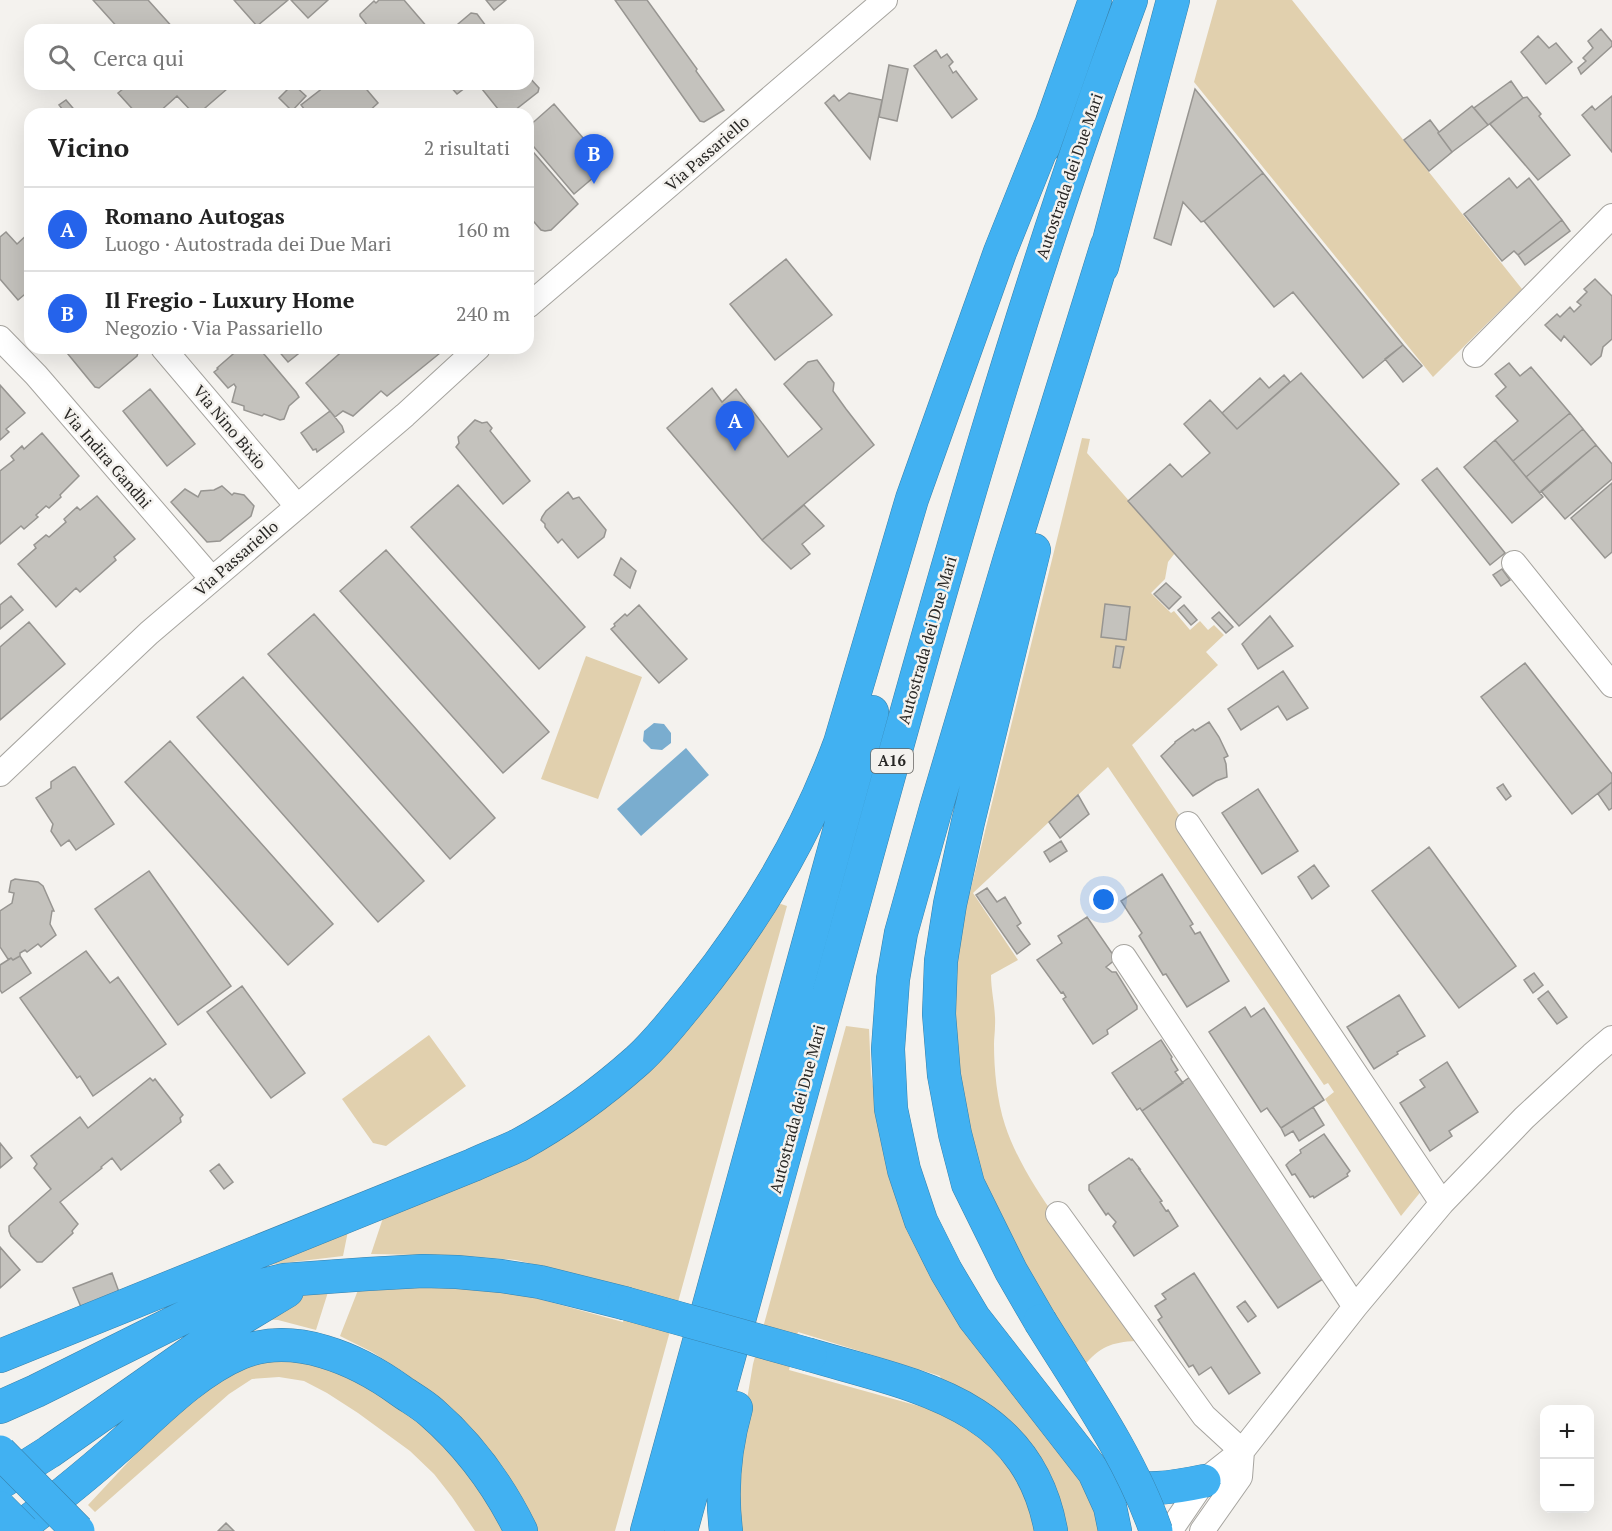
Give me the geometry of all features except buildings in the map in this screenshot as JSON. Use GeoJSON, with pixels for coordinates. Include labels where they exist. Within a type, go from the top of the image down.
{"type":"FeatureCollection","features":[{"type":"Feature","properties":{"kind":"highway","name":"Autostrada dei Due Mari"},"geometry":{"type":"LineString","coordinates":[[647,1531],[930,504],[1006,255],[1095,0]]}},
{"type":"Feature","properties":{"kind":"highway","name":"Autostrada dei Due Mari"},"geometry":{"type":"LineString","coordinates":[[681,1531],[926,642],[997,400],[1039,264],[1131,0]]}},
{"type":"Feature","properties":{"kind":"highway"},"geometry":{"type":"LineString","coordinates":[[1156,1531],[1128,1468],[1011,1271],[968,1185],[955,1134],[944,1075],[939,1014],[941,961],[950,904],[968,822],[1107,245],[1173,0]]}},
{"type":"Feature","properties":{"kind":"highway"},"geometry":{"type":"LineString","coordinates":[[0,1356],[462,1170],[518,1145],[603,1088],[639,1059],[673,1023],[714,972],[753,916],[778,875],[829,773],[840,743],[912,499],[1000,252],[1050,127]]}},
{"type":"Feature","properties":{"kind":"highway"},"geometry":{"type":"LineString","coordinates":[[1107,245],[1007,570],[904,922],[893,979],[888,1049],[891,1109],[903,1170],[921,1221],[946,1271],[974,1318],[1094,1472],[1110,1507],[1115,1531]]}},
{"type":"Feature","properties":{"kind":"highway"},"geometry":{"type":"LineString","coordinates":[[726,1531],[724,1487],[734,1414],[828,1071],[926,642]]}},
{"type":"Feature","properties":{"kind":"highway"},"geometry":{"type":"LineString","coordinates":[[0,1407],[215,1302],[247,1289],[284,1280],[423,1271],[501,1276],[540,1282],[624,1303],[928,1390],[984,1419],[1012,1446],[1030,1470],[1043,1497],[1051,1531]]}},
{"type":"Feature","properties":{"kind":"highway"},"geometry":{"type":"LineString","coordinates":[[0,1483],[49,1452],[256,1308],[316,1278]]}},
{"type":"Feature","properties":{"kind":"highway"},"geometry":{"type":"LineString","coordinates":[[16,1531],[92,1470],[181,1391],[214,1367],[241,1353],[268,1346],[296,1346],[323,1350],[358,1365],[391,1384],[430,1412],[464,1445],[490,1477],[509,1506],[521,1531]]}},
{"type":"Feature","properties":{"kind":"highway"},"geometry":{"type":"LineString","coordinates":[[0,1452],[78,1531]]}},
{"type":"Feature","properties":{"kind":"highway"},"geometry":{"type":"LineString","coordinates":[[1094,1472],[1121,1485],[1147,1488],[1188,1485],[1204,1481]]}},
{"type":"Feature","properties":{"kind":"highway"},"geometry":{"type":"LineString","coordinates":[[0,1508],[23,1531]]}},
{"type":"Feature","properties":{"kind":"street","name":"Via Passariello"},"geometry":{"type":"LineString","coordinates":[[534,301],[885,0]]}},
{"type":"Feature","properties":{"kind":"street"},"geometry":{"type":"LineString","coordinates":[[1475,355],[1612,216]]}},
{"type":"Feature","properties":{"kind":"street","name":"Via Indira Gandhi"},"geometry":{"type":"LineString","coordinates":[[0,338],[36,375],[212,579]]}},
{"type":"Feature","properties":{"kind":"street","name":"Via Nino Bixio"},"geometry":{"type":"LineString","coordinates":[[168,354],[297,506]]}},
{"type":"Feature","properties":{"kind":"street","name":"Via Passariello"},"geometry":{"type":"LineString","coordinates":[[0,774],[148,633],[405,415],[471,354]]}},
{"type":"Feature","properties":{"kind":"street"},"geometry":{"type":"LineString","coordinates":[[1514,563],[1612,686]]}},
{"type":"Feature","properties":{"kind":"street"},"geometry":{"type":"LineString","coordinates":[[1188,824],[1442,1203]]}},
{"type":"Feature","properties":{"kind":"street"},"geometry":{"type":"LineString","coordinates":[[1124,957],[1355,1307]]}},
{"type":"Feature","properties":{"kind":"street"},"geometry":{"type":"LineString","coordinates":[[1170,1531],[1204,1481],[1242,1451],[1355,1307],[1442,1203],[1524,1118],[1612,1038]]}},
{"type":"Feature","properties":{"kind":"street"},"geometry":{"type":"LineString","coordinates":[[1058,1214],[1204,1416],[1242,1451]]}},
{"type":"Feature","properties":{"kind":"street"},"geometry":{"type":"LineString","coordinates":[[1202,1531],[1240,1477],[1242,1451]]}},
{"type":"Feature","properties":{"kind":"shaded area"},"geometry":{"type":"Polygon","coordinates":[[[1217,0],[1292,0],[1522,289],[1433,377],[1194,82],[1217,0]]]}},
{"type":"Feature","properties":{"kind":"shaded area"},"geometry":{"type":"Polygon","coordinates":[[[1082,438],[1090,439],[1087,453],[1175,553],[1168,562],[1165,579],[1151,593],[1171,613],[1174,611],[1190,630],[1200,621],[1208,630],[1214,625],[1224,635],[1206,652],[1218,665],[1132,745],[1427,1184],[1401,1216],[1325,1099],[1334,1092],[1328,1083],[1324,1085],[1108,767],[973,893],[1018,960],[991,975],[995,1013],[996,1085],[1009,1136],[1034,1185],[1136,1341],[1107,1347],[1095,1354],[1084,1366],[983,1189],[967,1134],[952,1005],[966,893],[970,892],[1082,438]]]}},
{"type":"Feature","properties":{"kind":"shaded area"},"geometry":{"type":"Polygon","coordinates":[[[586,656],[642,677],[598,799],[541,779],[586,656]]]}},
{"type":"Feature","properties":{"kind":"shaded area"},"geometry":{"type":"Polygon","coordinates":[[[781,904],[787,906],[615,1531],[531,1531],[431,1393],[372,1352],[340,1336],[360,1285],[434,1281],[521,1294],[623,1322],[631,1288],[516,1260],[467,1256],[371,1254],[384,1215],[518,1159],[775,906],[781,904]]]}},
{"type":"Feature","properties":{"kind":"shaded area"},"geometry":{"type":"Polygon","coordinates":[[[846,1026],[869,1029],[871,1074],[878,1118],[1074,1463],[1104,1531],[1063,1531],[940,1376],[798,1332],[789,1370],[944,1413],[965,1424],[1002,1456],[1027,1497],[1035,1531],[739,1531],[734,1476],[753,1364],[846,1026]]]}},
{"type":"Feature","properties":{"kind":"shaded area"},"geometry":{"type":"Polygon","coordinates":[[[429,1035],[466,1086],[386,1146],[373,1143],[342,1099],[429,1035]]]}},
{"type":"Feature","properties":{"kind":"shaded area"},"geometry":{"type":"Polygon","coordinates":[[[348,1231],[343,1256],[259,1266],[348,1231]]]}},
{"type":"Feature","properties":{"kind":"shaded area"},"geometry":{"type":"Polygon","coordinates":[[[329,1289],[316,1330],[278,1320],[256,1319],[287,1298],[329,1289]]]}},
{"type":"Feature","properties":{"kind":"shaded area"},"geometry":{"type":"Polygon","coordinates":[[[312,1356],[429,1420],[510,1531],[475,1531],[434,1474],[410,1451],[327,1393],[304,1381],[279,1377],[252,1379],[229,1394],[95,1512],[88,1505],[186,1400],[239,1361],[312,1356]]]}},
{"type":"Feature","properties":{"kind":"water"},"geometry":{"type":"Polygon","coordinates":[[[654,723],[664,724],[671,733],[671,743],[662,750],[651,749],[643,741],[644,731],[654,723]]]}},
{"type":"Feature","properties":{"kind":"water"},"geometry":{"type":"Polygon","coordinates":[[[686,748],[709,775],[641,836],[617,809],[686,748]]]}},
{"type":"Feature","properties":{"kind":"place","name":"Il Fregio - Luxury Home"},"geometry":{"type":"Point","coordinates":[594,184]}},
{"type":"Feature","properties":{"kind":"place","name":"Romano Autogas"},"geometry":{"type":"Point","coordinates":[735,451]}}]}
